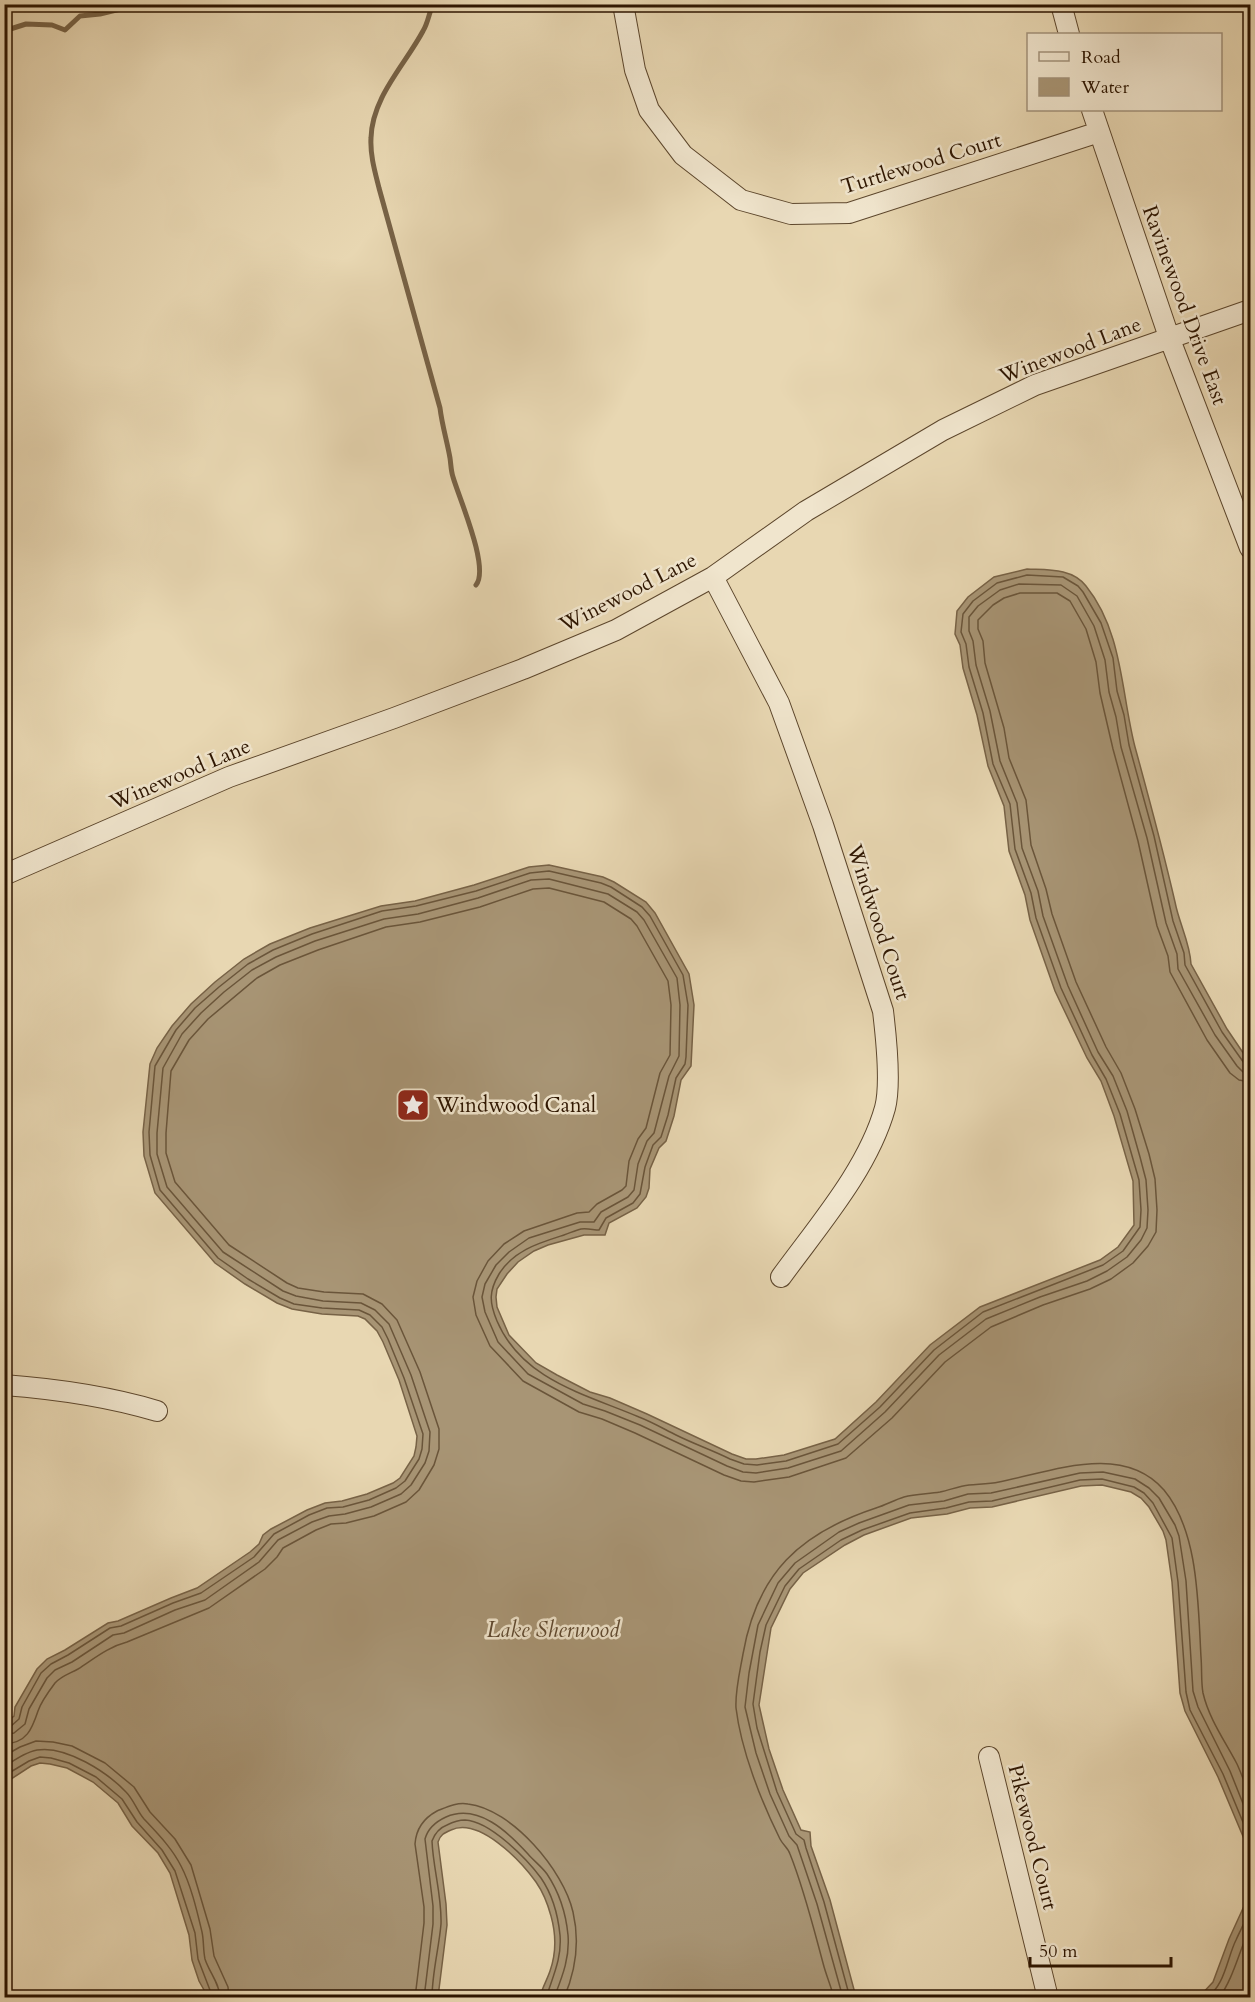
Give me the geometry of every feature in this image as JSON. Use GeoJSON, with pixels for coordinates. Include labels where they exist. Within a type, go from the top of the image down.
{"type":"FeatureCollection","features":[{"type":"Feature","properties":{"kind":"street","name":"Turtlewood Court"},"geometry":{"type":"LineString","coordinates":[[623,4],[635,70],[649,110],[683,155],[741,200],[791,214],[849,213],[1099,132]]}},
{"type":"Feature","properties":{"kind":"street"},"geometry":{"type":"LineString","coordinates":[[1061,4],[1069,33]]}},
{"type":"Feature","properties":{"kind":"street","name":"Ravinewood Drive East"},"geometry":{"type":"LineString","coordinates":[[1092,111],[1169,338],[1251,548]]}},
{"type":"Feature","properties":{"kind":"street","name":"Winewood Lane"},"geometry":{"type":"LineString","coordinates":[[4,875],[229,777],[394,718],[616,630],[713,577],[806,511],[943,430],[1035,385],[1251,310]]}},
{"type":"Feature","properties":{"kind":"street","name":"Windwood Court"},"geometry":{"type":"LineString","coordinates":[[713,577],[779,703],[823,825],[883,1011],[885,1027],[887,1057],[885,1106],[870,1148],[781,1276]]}},
{"type":"Feature","properties":{"kind":"street"},"geometry":{"type":"LineString","coordinates":[[4,1385],[80,1393],[120,1400],[157,1411]]}},
{"type":"Feature","properties":{"kind":"street","name":"Pikewood Court"},"geometry":{"type":"LineString","coordinates":[[989,1757],[1048,1998]]}},
{"type":"Feature","properties":{"kind":"water","name":"Lake Sherwood"},"geometry":{"type":"Polygon","coordinates":[[[1027,569],[1059,571],[1080,580],[1098,604],[1107,623],[1119,664],[1135,747],[1189,948],[1191,964],[1227,1029],[1250,1063],[1250,1853],[1218,1777],[1185,1711],[1180,1693],[1172,1582],[1163,1531],[1149,1507],[1131,1492],[1102,1485],[1081,1486],[992,1507],[970,1508],[947,1514],[911,1518],[864,1535],[803,1573],[790,1589],[771,1628],[759,1705],[769,1749],[783,1790],[801,1830],[810,1832],[811,1846],[830,1900],[856,1997],[540,1997],[552,1964],[555,1944],[553,1923],[543,1894],[529,1873],[498,1843],[474,1830],[462,1828],[444,1833],[438,1842],[447,1925],[438,1997],[208,1997],[199,1981],[192,1960],[189,1935],[170,1873],[158,1853],[132,1826],[118,1803],[93,1782],[67,1768],[40,1763],[31,1766],[5,1783],[5,1723],[14,1716],[15,1707],[37,1669],[47,1659],[108,1623],[197,1588],[250,1552],[259,1544],[263,1535],[271,1529],[307,1510],[325,1503],[367,1494],[393,1483],[400,1478],[414,1456],[417,1436],[399,1380],[383,1342],[377,1331],[365,1319],[358,1316],[322,1314],[292,1309],[245,1284],[215,1263],[155,1193],[144,1156],[143,1132],[150,1064],[157,1048],[191,1004],[244,959],[270,944],[310,928],[381,906],[415,901],[474,885],[529,867],[549,865],[603,877],[614,882],[646,902],[655,913],[689,974],[694,1005],[691,1066],[681,1080],[666,1141],[659,1148],[650,1169],[646,1197],[637,1208],[609,1223],[605,1235],[584,1235],[548,1245],[518,1262],[497,1289],[497,1307],[509,1335],[536,1363],[590,1392],[647,1414],[732,1454],[746,1459],[784,1455],[835,1439],[876,1402],[930,1345],[980,1307],[1100,1260],[1118,1247],[1134,1225],[1133,1181],[1114,1116],[1101,1081],[1087,1058],[1055,991],[1030,920],[1025,895],[1009,851],[1004,806],[988,766],[977,715],[963,668],[960,645],[955,634],[957,611],[968,597],[994,577],[1027,569]]]}},
{"type":"Feature","properties":{"kind":"water"},"geometry":{"type":"Polygon","coordinates":[[[1250,1893],[1250,1997],[1199,1997],[1213,1982],[1250,1893]]]}},
{"type":"Feature","properties":{"kind":"waterway"},"geometry":{"type":"LineString","coordinates":[[4,31],[26,24],[52,25],[65,30],[80,16],[100,14],[141,4]]}},
{"type":"Feature","properties":{"kind":"waterway"},"geometry":{"type":"LineString","coordinates":[[433,4],[425,28],[383,95],[377,109],[373,123],[371,151],[379,188],[440,408],[452,475],[472,532],[479,564],[476,585]]}},
{"type":"Feature","properties":{"kind":"place","name":"Windwood Canal"},"geometry":{"type":"Point","coordinates":[413,1105]}}]}
